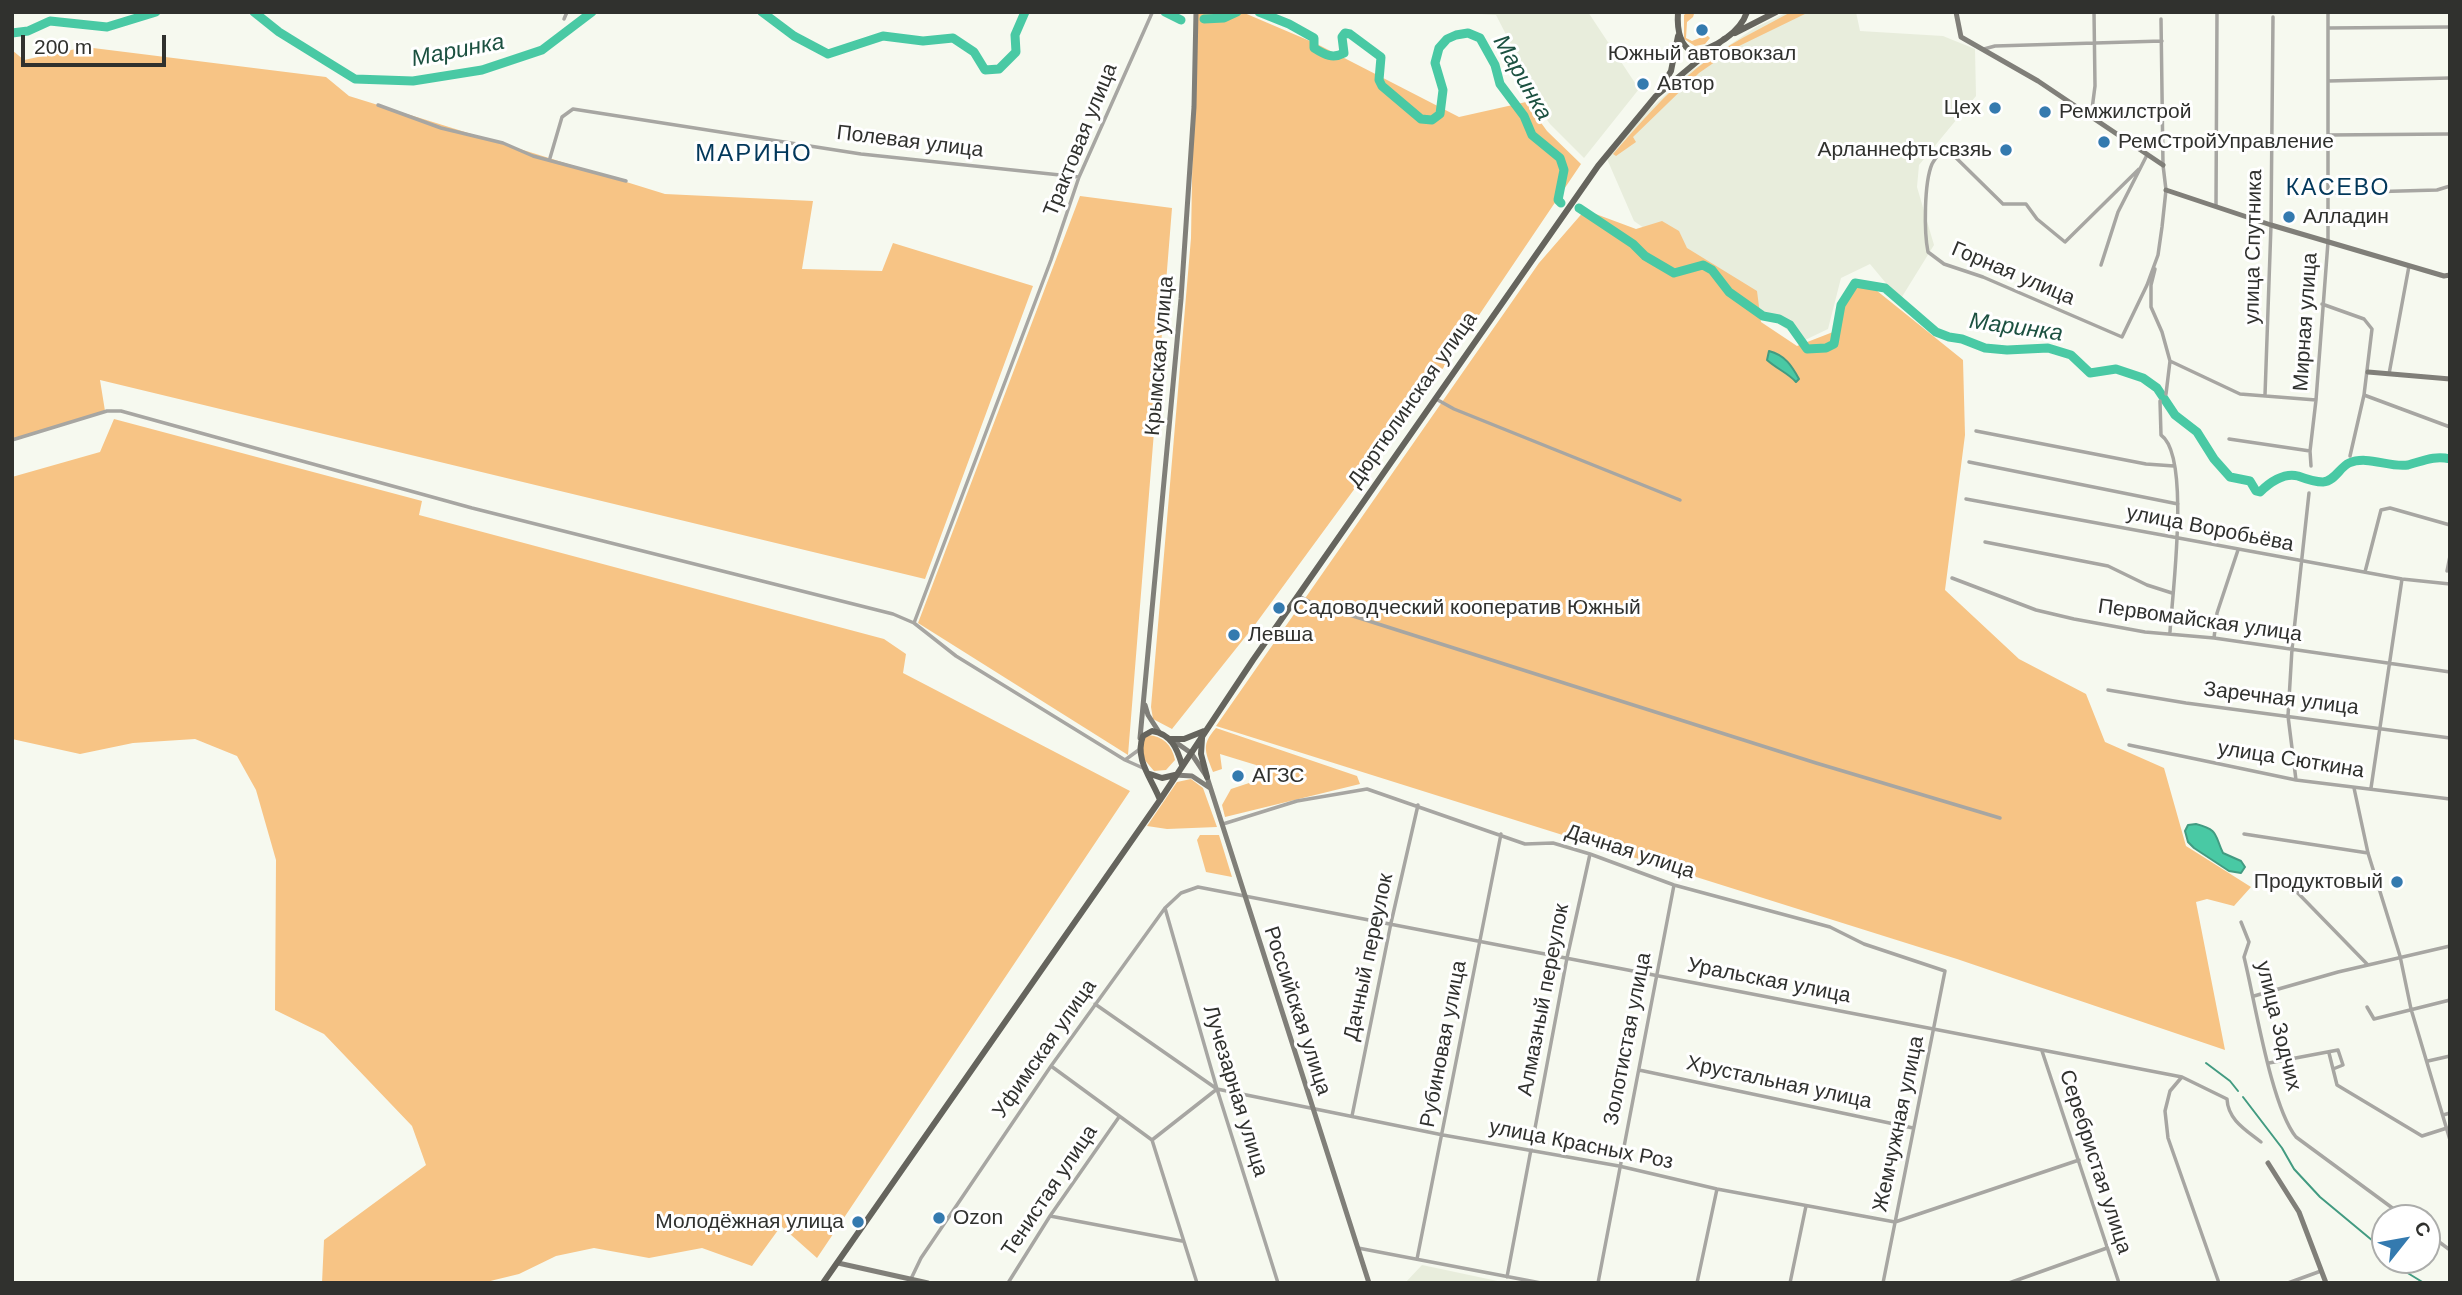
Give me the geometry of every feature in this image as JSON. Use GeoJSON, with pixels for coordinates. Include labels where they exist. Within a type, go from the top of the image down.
{"type":"FeatureCollection","features":[{"type":"Feature","properties":{"kind":"main road","name":"Крымская улица"},"geometry":{"type":"LineString","coordinates":[[1140,746],[1181,299],[1194,107],[1196,12]]}},
{"type":"Feature","properties":{"kind":"main road"},"geometry":{"type":"LineString","coordinates":[[1656,96],[1726,38],[1745,19],[1747,12]]}},
{"type":"Feature","properties":{"kind":"main road"},"geometry":{"type":"LineString","coordinates":[[1678,27],[1685,48],[1692,52],[1776,12]]}},
{"type":"Feature","properties":{"kind":"main road"},"geometry":{"type":"LineString","coordinates":[[1956,12],[1961,37],[2038,81],[2163,165]]}},
{"type":"Feature","properties":{"kind":"main road"},"geometry":{"type":"LineString","coordinates":[[1656,96],[1671,71],[1677,43],[1677,14]]}},
{"type":"Feature","properties":{"kind":"main road","name":"Дюртюлинская улица"},"geometry":{"type":"LineString","coordinates":[[1182,765],[1598,166],[1656,96]]}},
{"type":"Feature","properties":{"kind":"main road"},"geometry":{"type":"LineString","coordinates":[[2166,190],[2271,225],[2444,276],[2450,275]]}},
{"type":"Feature","properties":{"kind":"main road"},"geometry":{"type":"LineString","coordinates":[[2368,372],[2450,379]]}},
{"type":"Feature","properties":{"kind":"main road"},"geometry":{"type":"LineString","coordinates":[[1144,702],[1148,715],[1159,732],[1191,753]]}},
{"type":"Feature","properties":{"kind":"main road"},"geometry":{"type":"LineString","coordinates":[[1170,738],[1184,738],[1206,731]]}},
{"type":"Feature","properties":{"kind":"main road"},"geometry":{"type":"LineString","coordinates":[[1206,731],[1200,741],[1207,777]]}},
{"type":"Feature","properties":{"kind":"main road"},"geometry":{"type":"LineString","coordinates":[[1159,732],[1147,732],[1140,746],[1140,756],[1160,800]]}},
{"type":"Feature","properties":{"kind":"main road"},"geometry":{"type":"LineString","coordinates":[[823,1283],[1160,800],[1182,765],[1170,738]]}},
{"type":"Feature","properties":{"kind":"main road","name":"Российская улица"},"geometry":{"type":"LineString","coordinates":[[1191,753],[1207,777],[1369,1283]]}},
{"type":"Feature","properties":{"kind":"main road"},"geometry":{"type":"LineString","coordinates":[[1147,771],[1162,778],[1175,775],[1192,776],[1210,788]]}},
{"type":"Feature","properties":{"kind":"main road"},"geometry":{"type":"LineString","coordinates":[[2268,1163],[2299,1212],[2326,1283]]}},
{"type":"Feature","properties":{"kind":"main road"},"geometry":{"type":"LineString","coordinates":[[838,1263],[928,1283]]}},
{"type":"Feature","properties":{"kind":"street"},"geometry":{"type":"LineString","coordinates":[[564,19],[567,12]]}},
{"type":"Feature","properties":{"kind":"street"},"geometry":{"type":"LineString","coordinates":[[2091,117],[2095,86],[2094,12]]}},
{"type":"Feature","properties":{"kind":"street"},"geometry":{"type":"LineString","coordinates":[[2216,207],[2217,12]]}},
{"type":"Feature","properties":{"kind":"street","name":"Мирная улица"},"geometry":{"type":"LineString","coordinates":[[2311,466],[2310,451],[2328,242],[2329,12]]}},
{"type":"Feature","properties":{"kind":"street","name":"Трактовая улица"},"geometry":{"type":"LineString","coordinates":[[914,623],[1079,177],[1152,13]]}},
{"type":"Feature","properties":{"kind":"street","name":"улица Спутника"},"geometry":{"type":"LineString","coordinates":[[2265,395],[2271,225],[2273,17]]}},
{"type":"Feature","properties":{"kind":"street"},"geometry":{"type":"LineString","coordinates":[[2161,19],[2163,165],[2166,190],[2158,255],[2151,285],[2151,307],[2170,361],[2166,394]]}},
{"type":"Feature","properties":{"kind":"street"},"geometry":{"type":"LineString","coordinates":[[2328,28],[2450,27]]}},
{"type":"Feature","properties":{"kind":"street"},"geometry":{"type":"LineString","coordinates":[[1982,50],[1995,46],[2162,41]]}},
{"type":"Feature","properties":{"kind":"street"},"geometry":{"type":"LineString","coordinates":[[2328,81],[2450,78]]}},
{"type":"Feature","properties":{"kind":"street"},"geometry":{"type":"LineString","coordinates":[[378,105],[441,128],[503,143],[533,156],[550,158],[626,181]]}},
{"type":"Feature","properties":{"kind":"street","name":"Полевая улица"},"geometry":{"type":"LineString","coordinates":[[550,158],[562,117],[573,109],[861,154],[1079,177]]}},
{"type":"Feature","properties":{"kind":"street"},"geometry":{"type":"LineString","coordinates":[[2328,135],[2450,134]]}},
{"type":"Feature","properties":{"kind":"street","name":"Горная улица"},"geometry":{"type":"LineString","coordinates":[[2139,169],[2064,242],[2037,219],[2025,204],[2003,204],[1945,147],[1932,163],[1929,180],[1925,235],[1928,252],[1944,264],[1983,277],[2122,337],[2158,255]]}},
{"type":"Feature","properties":{"kind":"street"},"geometry":{"type":"LineString","coordinates":[[2101,265],[2118,212],[2147,155]]}},
{"type":"Feature","properties":{"kind":"street"},"geometry":{"type":"LineString","coordinates":[[2329,193],[2437,190],[2450,186]]}},
{"type":"Feature","properties":{"kind":"street"},"geometry":{"type":"LineString","coordinates":[[2389,374],[2409,266]]}},
{"type":"Feature","properties":{"kind":"street"},"geometry":{"type":"LineString","coordinates":[[2322,304],[2364,318],[2372,329],[2368,372],[2350,456]]}},
{"type":"Feature","properties":{"kind":"street"},"geometry":{"type":"LineString","coordinates":[[2170,361],[2240,394],[2316,400]]}},
{"type":"Feature","properties":{"kind":"street"},"geometry":{"type":"LineString","coordinates":[[2364,395],[2450,427]]}},
{"type":"Feature","properties":{"kind":"street"},"geometry":{"type":"LineString","coordinates":[[1436,399],[1454,410],[1680,500]]}},
{"type":"Feature","properties":{"kind":"street"},"geometry":{"type":"LineString","coordinates":[[2160,401],[2161,435],[2167,439],[2174,466],[2178,504],[2179,538],[2170,633]]}},
{"type":"Feature","properties":{"kind":"street"},"geometry":{"type":"LineString","coordinates":[[12,440],[107,411],[121,411],[472,508],[893,614],[914,623],[956,656],[1147,771]]}},
{"type":"Feature","properties":{"kind":"street"},"geometry":{"type":"LineString","coordinates":[[1976,431],[2146,464],[2174,466]]}},
{"type":"Feature","properties":{"kind":"street"},"geometry":{"type":"LineString","coordinates":[[2229,439],[2310,451]]}},
{"type":"Feature","properties":{"kind":"street"},"geometry":{"type":"LineString","coordinates":[[1969,462],[2178,504]]}},
{"type":"Feature","properties":{"kind":"street"},"geometry":{"type":"LineString","coordinates":[[2296,780],[2288,716],[2292,649],[2309,493]]}},
{"type":"Feature","properties":{"kind":"street","name":"улица Воробьёва"},"geometry":{"type":"LineString","coordinates":[[1966,499],[2302,562],[2402,579],[2450,584]]}},
{"type":"Feature","properties":{"kind":"street"},"geometry":{"type":"LineString","coordinates":[[2365,572],[2381,510],[2390,508],[2450,525]]}},
{"type":"Feature","properties":{"kind":"street"},"geometry":{"type":"LineString","coordinates":[[1985,542],[2108,566],[2147,585],[2172,593]]}},
{"type":"Feature","properties":{"kind":"street"},"geometry":{"type":"LineString","coordinates":[[2214,638],[2217,613],[2238,550]]}},
{"type":"Feature","properties":{"kind":"street"},"geometry":{"type":"LineString","coordinates":[[2447,570],[2450,556]]}},
{"type":"Feature","properties":{"kind":"street","name":"Первомайская улица"},"geometry":{"type":"LineString","coordinates":[[1952,578],[2036,610],[2145,632],[2214,638],[2450,672]]}},
{"type":"Feature","properties":{"kind":"street"},"geometry":{"type":"LineString","coordinates":[[2371,788],[2402,579]]}},
{"type":"Feature","properties":{"kind":"street"},"geometry":{"type":"LineString","coordinates":[[1299,596],[1312,603],[1594,694],[2000,818]]}},
{"type":"Feature","properties":{"kind":"street","name":"Заречная улица"},"geometry":{"type":"LineString","coordinates":[[2108,690],[2450,738]]}},
{"type":"Feature","properties":{"kind":"street","name":"улица Сюткина"},"geometry":{"type":"LineString","coordinates":[[2129,745],[2296,780],[2450,799]]}},
{"type":"Feature","properties":{"kind":"street"},"geometry":{"type":"LineString","coordinates":[[1125,760],[1140,746]]}},
{"type":"Feature","properties":{"kind":"street"},"geometry":{"type":"LineString","coordinates":[[2354,788],[2368,853],[2400,956],[2411,1009],[2450,1139]]}},
{"type":"Feature","properties":{"kind":"street","name":"Дачная улица"},"geometry":{"type":"LineString","coordinates":[[1222,824],[1297,802],[1367,789],[1501,834],[1525,845],[1553,843],[1590,853],[1674,885],[1830,927],[1864,944],[1945,971]]}},
{"type":"Feature","properties":{"kind":"street","name":"Дачный переулок"},"geometry":{"type":"LineString","coordinates":[[1352,1116],[1418,805]]}},
{"type":"Feature","properties":{"kind":"street","name":"Рубиновая улица"},"geometry":{"type":"LineString","coordinates":[[1417,1259],[1501,834]]}},
{"type":"Feature","properties":{"kind":"street"},"geometry":{"type":"LineString","coordinates":[[2244,834],[2368,853]]}},
{"type":"Feature","properties":{"kind":"street","name":"Алмазный переулок"},"geometry":{"type":"LineString","coordinates":[[1507,1277],[1567,958],[1590,853]]}},
{"type":"Feature","properties":{"kind":"street","name":"Золотистая улица"},"geometry":{"type":"LineString","coordinates":[[1598,1283],[1674,885]]}},
{"type":"Feature","properties":{"kind":"street"},"geometry":{"type":"LineString","coordinates":[[2291,886],[2367,964]]}},
{"type":"Feature","properties":{"kind":"street","name":"Уфимская улица"},"geometry":{"type":"LineString","coordinates":[[910,1281],[921,1258],[1051,1066],[1165,908],[1181,892],[1198,887],[1243,895]]}},
{"type":"Feature","properties":{"kind":"street","name":"Уральская улица"},"geometry":{"type":"LineString","coordinates":[[1243,895],[2182,1077],[2227,1099],[2228,1109],[2235,1121],[2261,1142]]}},
{"type":"Feature","properties":{"kind":"street","name":"Лучезарная улица"},"geometry":{"type":"LineString","coordinates":[[1165,908],[1217,1089],[1278,1283]]}},
{"type":"Feature","properties":{"kind":"street","name":"улица Зодчих"},"geometry":{"type":"LineString","coordinates":[[2241,922],[2249,942],[2244,957],[2269,1063],[2288,1127],[2296,1137],[2387,1204]]}},
{"type":"Feature","properties":{"kind":"street"},"geometry":{"type":"LineString","coordinates":[[2254,996],[2367,964],[2450,946]]}},
{"type":"Feature","properties":{"kind":"street","name":"Жемчужная улица"},"geometry":{"type":"LineString","coordinates":[[1883,1283],[1945,971]]}},
{"type":"Feature","properties":{"kind":"street"},"geometry":{"type":"LineString","coordinates":[[2367,1007],[2374,1019],[2450,1000]]}},
{"type":"Feature","properties":{"kind":"street","name":"улица Красных Роз"},"geometry":{"type":"LineString","coordinates":[[1095,1004],[1217,1089],[1895,1222],[2079,1160]]}},
{"type":"Feature","properties":{"kind":"street"},"geometry":{"type":"LineString","coordinates":[[2269,1063],[2338,1050],[2343,1065],[2333,1069]]}},
{"type":"Feature","properties":{"kind":"street","name":"Серебристая улица"},"geometry":{"type":"LineString","coordinates":[[2042,1051],[2119,1283]]}},
{"type":"Feature","properties":{"kind":"street"},"geometry":{"type":"LineString","coordinates":[[2329,1052],[2337,1085],[2422,1136],[2447,1128]]}},
{"type":"Feature","properties":{"kind":"street"},"geometry":{"type":"LineString","coordinates":[[2428,1061],[2450,1056]]}},
{"type":"Feature","properties":{"kind":"street"},"geometry":{"type":"LineString","coordinates":[[1051,1066],[1152,1140],[1197,1283]]}},
{"type":"Feature","properties":{"kind":"street","name":"Хрустальная улица"},"geometry":{"type":"LineString","coordinates":[[1639,1070],[1913,1128]]}},
{"type":"Feature","properties":{"kind":"street"},"geometry":{"type":"LineString","coordinates":[[2182,1077],[2170,1091],[2165,1111],[2168,1138],[2219,1283]]}},
{"type":"Feature","properties":{"kind":"street"},"geometry":{"type":"LineString","coordinates":[[1152,1140],[1217,1089]]}},
{"type":"Feature","properties":{"kind":"street"},"geometry":{"type":"LineString","coordinates":[[2443,1115],[2450,1113]]}},
{"type":"Feature","properties":{"kind":"street","name":"Тенистая улица"},"geometry":{"type":"LineString","coordinates":[[1008,1283],[1050,1216],[1119,1117]]}},
{"type":"Feature","properties":{"kind":"street"},"geometry":{"type":"LineString","coordinates":[[1697,1283],[1717,1189]]}},
{"type":"Feature","properties":{"kind":"street"},"geometry":{"type":"LineString","coordinates":[[1790,1283],[1806,1206]]}},
{"type":"Feature","properties":{"kind":"street"},"geometry":{"type":"LineString","coordinates":[[1050,1216],[1182,1241]]}},
{"type":"Feature","properties":{"kind":"street"},"geometry":{"type":"LineString","coordinates":[[1358,1248],[1541,1283]]}},
{"type":"Feature","properties":{"kind":"street"},"geometry":{"type":"LineString","coordinates":[[2009,1283],[2107,1248]]}},
{"type":"Feature","properties":{"kind":"street"},"geometry":{"type":"LineString","coordinates":[[2287,1283],[2321,1271]]}},
{"type":"Feature","properties":{"kind":"shaded area"},"geometry":{"type":"Polygon","coordinates":[[[1195,12],[1242,12],[1317,44],[1459,117],[1526,102],[1547,131],[1581,164],[1446,364],[1254,626],[1172,729],[1153,719],[1151,707],[1191,238],[1195,12]]]}},
{"type":"Feature","properties":{"kind":"shaded area"},"geometry":{"type":"Polygon","coordinates":[[[1445,12],[1588,12],[1639,89],[1584,158],[1550,124],[1530,96],[1515,52],[1496,15],[1445,12]]]}},
{"type":"Feature","properties":{"kind":"shaded area"},"geometry":{"type":"Polygon","coordinates":[[[1687,12],[1694,14],[1687,22],[1686,38],[1692,41],[1707,35],[1710,38],[1705,44],[1695,46],[1684,39],[1684,15],[1687,12]]]}},
{"type":"Feature","properties":{"kind":"shaded area"},"geometry":{"type":"Polygon","coordinates":[[[1788,12],[1856,12],[1860,31],[1943,36],[1975,49],[1976,96],[1919,165],[1917,187],[1934,245],[1900,300],[1870,264],[1841,278],[1828,329],[1803,341],[1634,221],[1607,159],[1640,118],[1691,71],[1756,27],[1788,12]]]}},
{"type":"Feature","properties":{"kind":"shaded area"},"geometry":{"type":"Polygon","coordinates":[[[1791,12],[1809,12],[1735,48],[1699,73],[1633,137],[1636,142],[1616,156],[1613,154],[1664,98],[1697,68],[1731,45],[1791,12]]]}},
{"type":"Feature","properties":{"kind":"shaded area"},"geometry":{"type":"Polygon","coordinates":[[[85,47],[326,77],[349,96],[665,194],[813,201],[802,269],[882,271],[893,243],[1033,286],[925,579],[100,380],[105,411],[12,439],[12,50],[24,60],[85,47]]]}},
{"type":"Feature","properties":{"kind":"shaded area"},"geometry":{"type":"Polygon","coordinates":[[[1080,196],[1172,208],[1128,755],[918,623],[1080,196]]]}},
{"type":"Feature","properties":{"kind":"shaded area"},"geometry":{"type":"Polygon","coordinates":[[[1585,210],[1636,229],[1662,221],[1679,231],[1687,248],[1757,291],[1761,322],[1797,346],[1833,332],[1841,301],[1866,282],[1963,360],[1965,435],[1945,590],[2019,659],[2086,694],[2105,742],[2164,768],[2186,846],[2251,887],[2234,906],[2207,899],[2196,902],[2225,1050],[1957,959],[1216,726],[1539,263],[1585,210]]]}},
{"type":"Feature","properties":{"kind":"shaded area"},"geometry":{"type":"Polygon","coordinates":[[[1769,351],[1779,355],[1794,370],[1799,379],[1796,382],[1767,360],[1769,351]]]}},
{"type":"Feature","properties":{"kind":"shaded area"},"geometry":{"type":"Polygon","coordinates":[[[114,419],[422,501],[419,515],[884,639],[906,654],[903,673],[1130,791],[817,1258],[781,1226],[752,1266],[702,1248],[649,1258],[594,1248],[556,1256],[519,1274],[482,1283],[322,1283],[324,1240],[426,1165],[412,1126],[324,1034],[275,1010],[276,860],[256,790],[237,756],[195,739],[133,743],[80,754],[12,739],[12,477],[100,452],[114,419]]]}},
{"type":"Feature","properties":{"kind":"shaded area"},"geometry":{"type":"Polygon","coordinates":[[[1216,728],[1357,776],[1360,784],[1225,817],[1222,805],[1231,789],[1261,779],[1256,765],[1220,754],[1222,769],[1213,772],[1206,744],[1216,728]]]}},
{"type":"Feature","properties":{"kind":"shaded area"},"geometry":{"type":"Polygon","coordinates":[[[1148,735],[1162,739],[1172,750],[1175,760],[1166,770],[1154,771],[1143,758],[1143,739],[1148,735]]]}},
{"type":"Feature","properties":{"kind":"shaded area"},"geometry":{"type":"Polygon","coordinates":[[[1191,779],[1203,788],[1217,827],[1167,829],[1147,826],[1177,782],[1191,779]]]}},
{"type":"Feature","properties":{"kind":"shaded area"},"geometry":{"type":"Polygon","coordinates":[[[2196,824],[2212,831],[2223,853],[2241,861],[2245,867],[2241,873],[2229,871],[2188,842],[2185,831],[2188,825],[2196,824]]]}},
{"type":"Feature","properties":{"kind":"shaded area"},"geometry":{"type":"Polygon","coordinates":[[[1200,835],[1219,835],[1232,877],[1206,872],[1197,840],[1200,835]]]}},
{"type":"Feature","properties":{"kind":"shaded area"},"geometry":{"type":"Polygon","coordinates":[[[1422,1265],[1507,1283],[1405,1283],[1422,1265]]]}},
{"type":"Feature","properties":{"kind":"waterway","name":"Маринка"},"geometry":{"type":"LineString","coordinates":[[12,33],[28,31],[50,21],[107,27],[156,12]]}},
{"type":"Feature","properties":{"kind":"waterway","name":"Маринка"},"geometry":{"type":"LineString","coordinates":[[254,12],[279,32],[355,79],[413,81],[482,70],[542,50],[592,12]]}},
{"type":"Feature","properties":{"kind":"waterway","name":"Маринка"},"geometry":{"type":"LineString","coordinates":[[762,12],[794,36],[828,54],[883,36],[923,41],[953,38],[974,52],[985,70],[999,69],[1016,52],[1015,35],[1025,12]]}},
{"type":"Feature","properties":{"kind":"waterway","name":"Маринка"},"geometry":{"type":"LineString","coordinates":[[1165,12],[1181,20]]}},
{"type":"Feature","properties":{"kind":"waterway","name":"Маринка"},"geometry":{"type":"LineString","coordinates":[[1204,19],[1224,18],[1237,12]]}},
{"type":"Feature","properties":{"kind":"waterway","name":"Маринка"},"geometry":{"type":"LineString","coordinates":[[1259,12],[1314,38],[1314,48],[1329,55],[1344,53],[1342,37],[1345,33],[1350,34],[1381,57],[1379,80],[1382,86],[1421,119],[1432,120],[1440,114],[1443,90],[1435,63],[1439,48],[1447,39],[1456,35],[1468,33],[1480,38],[1495,65],[1500,84],[1524,116],[1532,135],[1560,158],[1564,170],[1558,200],[1561,203]]}},
{"type":"Feature","properties":{"kind":"waterway","name":"Маринка"},"geometry":{"type":"LineString","coordinates":[[1579,208],[1633,244],[1645,256],[1674,273],[1703,265],[1712,270],[1729,292],[1763,316],[1779,319],[1790,325],[1807,349],[1826,348],[1834,344],[1841,305],[1855,283],[1885,288],[1936,332],[1949,337],[1985,348],[2048,348],[2071,355],[2090,373],[2116,369],[2143,378],[2157,388],[2175,415],[2197,432],[2214,459],[2230,477],[2250,481],[2256,491],[2260,492],[2282,477],[2293,475],[2327,481],[2346,465],[2356,461],[2408,465],[2434,458],[2450,459]]}},
{"type":"Feature","properties":{"kind":"waterway"},"geometry":{"type":"LineString","coordinates":[[2206,1063],[2230,1081],[2238,1091]]}},
{"type":"Feature","properties":{"kind":"waterway"},"geometry":{"type":"LineString","coordinates":[[2243,1097],[2282,1148],[2294,1169],[2320,1197],[2371,1239]]}},
{"type":"Feature","properties":{"kind":"waterway"},"geometry":{"type":"LineString","coordinates":[[2409,1274],[2424,1283]]}},
{"type":"Feature","properties":{"kind":"place","name":"Южный автовокзал"},"geometry":{"type":"Point","coordinates":[1702,30]}},
{"type":"Feature","properties":{"kind":"place","name":"Автор"},"geometry":{"type":"Point","coordinates":[1643,84]}},
{"type":"Feature","properties":{"kind":"place","name":"Цех"},"geometry":{"type":"Point","coordinates":[1995,108]}},
{"type":"Feature","properties":{"kind":"place","name":"Ремжилстрой"},"geometry":{"type":"Point","coordinates":[2045,112]}},
{"type":"Feature","properties":{"kind":"place","name":"РемСтройУправление"},"geometry":{"type":"Point","coordinates":[2104,142]}},
{"type":"Feature","properties":{"kind":"place","name":"Арланнефтьсвзяь"},"geometry":{"type":"Point","coordinates":[2006,150]}},
{"type":"Feature","properties":{"kind":"place","name":"Алладин"},"geometry":{"type":"Point","coordinates":[2289,217]}},
{"type":"Feature","properties":{"kind":"place","name":"Садоводческий кооператив Южный"},"geometry":{"type":"Point","coordinates":[1279,608]}},
{"type":"Feature","properties":{"kind":"place","name":"Левша"},"geometry":{"type":"Point","coordinates":[1234,635]}},
{"type":"Feature","properties":{"kind":"place","name":"АГЗС"},"geometry":{"type":"Point","coordinates":[1238,776]}},
{"type":"Feature","properties":{"kind":"place","name":"Продуктовый"},"geometry":{"type":"Point","coordinates":[2397,882]}},
{"type":"Feature","properties":{"kind":"place","name":"Ozon"},"geometry":{"type":"Point","coordinates":[939,1218]}},
{"type":"Feature","properties":{"kind":"place","name":"Молодёжная улица"},"geometry":{"type":"Point","coordinates":[858,1222]}},
{"type":"Feature","properties":{"kind":"district","name":"МАРИНО"},"geometry":{"type":"Point","coordinates":[754,154]}},
{"type":"Feature","properties":{"kind":"district","name":"КАСЕВО"},"geometry":{"type":"Point","coordinates":[2338,189]}}]}
